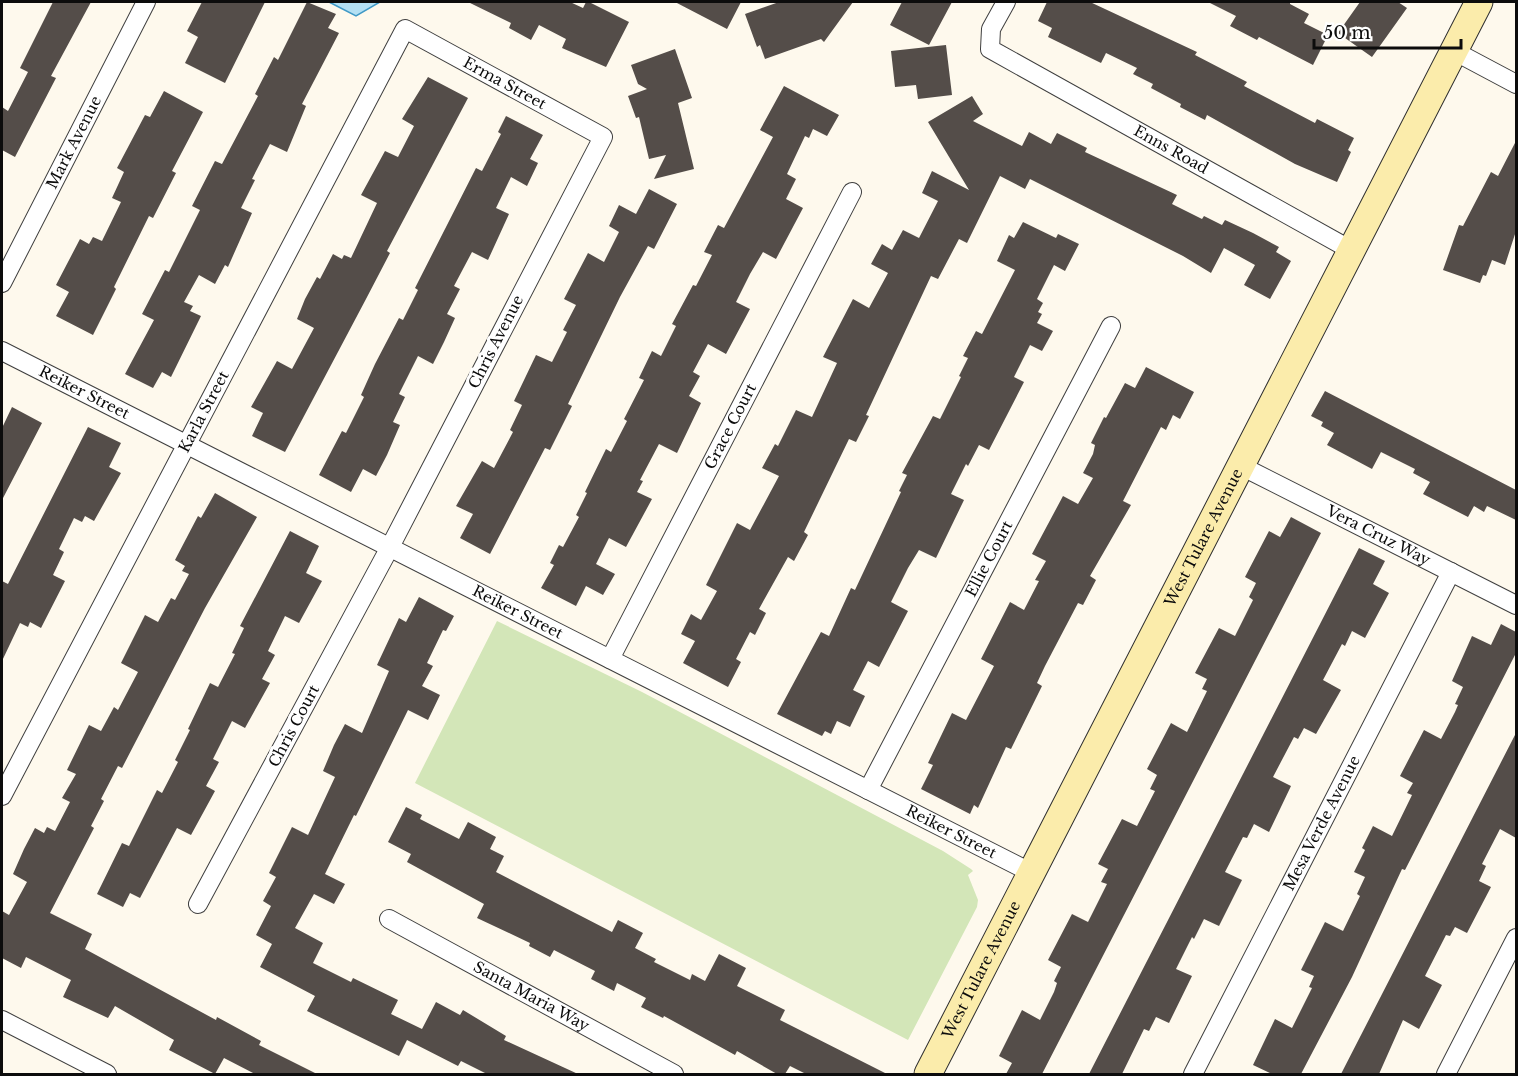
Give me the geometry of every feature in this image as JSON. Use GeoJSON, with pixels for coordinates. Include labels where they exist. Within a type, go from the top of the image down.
{"type":"FeatureCollection","features":[{"type":"Feature","properties":{"kind":"street","name":"Mark Avenue"},"geometry":{"type":"LineString","coordinates":[[2,283],[146,2]]}},
{"type":"Feature","properties":{"kind":"street","name":"Enns Road"},"geometry":{"type":"LineString","coordinates":[[1006,2],[992,29],[990,49],[1351,250]]}},
{"type":"Feature","properties":{"kind":"street","name":"West Tulare Avenue"},"geometry":{"type":"LineString","coordinates":[[928,1074],[1479,2]]}},
{"type":"Feature","properties":{"kind":"street","name":"Erma Street"},"geometry":{"type":"LineString","coordinates":[[405,29],[603,136]]}},
{"type":"Feature","properties":{"kind":"street","name":"Karla Street"},"geometry":{"type":"LineString","coordinates":[[2,796],[405,29]]}},
{"type":"Feature","properties":{"kind":"street"},"geometry":{"type":"LineString","coordinates":[[1454,51],[1516,84]]}},
{"type":"Feature","properties":{"kind":"street","name":"Chris Avenue"},"geometry":{"type":"LineString","coordinates":[[390,548],[603,136]]}},
{"type":"Feature","properties":{"kind":"street","name":"Grace Court"},"geometry":{"type":"LineString","coordinates":[[610,659],[852,192]]}},
{"type":"Feature","properties":{"kind":"street","name":"Ellie Court"},"geometry":{"type":"LineString","coordinates":[[868,790],[1111,327]]}},
{"type":"Feature","properties":{"kind":"street","name":"Reiker Street"},"geometry":{"type":"LineString","coordinates":[[2,351],[1032,873]]}},
{"type":"Feature","properties":{"kind":"street","name":"Vera Cruz Way"},"geometry":{"type":"LineString","coordinates":[[1241,465],[1516,605]]}},
{"type":"Feature","properties":{"kind":"street","name":"Chris Court"},"geometry":{"type":"LineString","coordinates":[[198,904],[390,548]]}},
{"type":"Feature","properties":{"kind":"street","name":"Mesa Verde Avenue"},"geometry":{"type":"LineString","coordinates":[[1193,1074],[1451,572]]}},
{"type":"Feature","properties":{"kind":"street","name":"Santa Maria Way"},"geometry":{"type":"LineString","coordinates":[[389,919],[674,1074]]}},
{"type":"Feature","properties":{"kind":"street"},"geometry":{"type":"LineString","coordinates":[[1446,1074],[1516,938]]}},
{"type":"Feature","properties":{"kind":"street"},"geometry":{"type":"LineString","coordinates":[[2,1020],[107,1074]]}},
{"type":"Feature","properties":{"kind":"green space"},"geometry":{"type":"Polygon","coordinates":[[[497,621],[642,692],[943,851],[973,871],[968,875],[978,900],[977,907],[908,1040],[415,783],[497,621]]]}},
{"type":"Feature","properties":{"kind":"water"},"geometry":{"type":"Polygon","coordinates":[[[329,2],[380,2],[356,16],[329,2]]]}},
{"type":"Feature","properties":{"kind":"building"},"geometry":{"type":"Polygon","coordinates":[[[53,2],[91,2],[51,76],[56,78],[15,157],[2,150],[2,107],[8,111],[28,72],[20,68],[53,2]]]}},
{"type":"Feature","properties":{"kind":"building"},"geometry":{"type":"Polygon","coordinates":[[[202,2],[265,2],[225,83],[185,63],[198,37],[187,31],[202,2]]]}},
{"type":"Feature","properties":{"kind":"building"},"geometry":{"type":"Polygon","coordinates":[[[307,2],[336,14],[328,28],[339,33],[302,104],[306,106],[287,152],[270,144],[252,179],[255,180],[241,208],[252,213],[228,267],[225,265],[215,284],[199,275],[184,302],[193,306],[190,311],[201,316],[171,377],[162,372],[153,388],[125,374],[154,320],[142,314],[165,270],[169,272],[200,210],[192,206],[215,161],[222,164],[258,96],[255,94],[274,57],[278,60],[307,2]]]}},
{"type":"Feature","properties":{"kind":"building"},"geometry":{"type":"Polygon","coordinates":[[[468,2],[570,2],[583,8],[586,2],[589,2],[629,22],[606,67],[562,48],[566,39],[539,25],[531,40],[509,28],[511,23],[468,2]]]}},
{"type":"Feature","properties":{"kind":"building"},"geometry":{"type":"Polygon","coordinates":[[[675,2],[741,2],[727,29],[675,2]]]}},
{"type":"Feature","properties":{"kind":"building"},"geometry":{"type":"Polygon","coordinates":[[[779,2],[853,2],[824,42],[821,39],[765,59],[760,45],[757,47],[745,14],[779,2]]]}},
{"type":"Feature","properties":{"kind":"building"},"geometry":{"type":"Polygon","coordinates":[[[902,2],[952,2],[929,45],[890,25],[902,2]]]}},
{"type":"Feature","properties":{"kind":"building"},"geometry":{"type":"Polygon","coordinates":[[[1047,2],[1090,2],[1197,52],[1195,55],[1247,82],[1244,86],[1315,123],[1317,119],[1354,138],[1348,150],[1351,152],[1337,182],[1295,164],[1207,115],[1205,120],[1180,107],[1181,104],[1151,88],[1153,84],[1133,74],[1137,68],[1106,53],[1101,63],[1048,37],[1052,28],[1038,21],[1047,2]]]}},
{"type":"Feature","properties":{"kind":"building"},"geometry":{"type":"Polygon","coordinates":[[[1208,2],[1290,2],[1309,14],[1304,23],[1328,35],[1313,65],[1259,37],[1257,40],[1230,26],[1236,16],[1208,2]]]}},
{"type":"Feature","properties":{"kind":"building"},"geometry":{"type":"Polygon","coordinates":[[[1360,2],[1398,2],[1407,8],[1372,57],[1338,33],[1360,2]]]}},
{"type":"Feature","properties":{"kind":"building"},"geometry":{"type":"Polygon","coordinates":[[[946,45],[952,95],[918,99],[916,85],[895,87],[891,51],[946,45]]]}},
{"type":"Feature","properties":{"kind":"building"},"geometry":{"type":"Polygon","coordinates":[[[675,49],[692,98],[678,103],[694,169],[654,179],[666,155],[649,159],[639,117],[636,118],[628,96],[647,89],[638,84],[631,65],[675,49]]]}},
{"type":"Feature","properties":{"kind":"building"},"geometry":{"type":"Polygon","coordinates":[[[428,77],[468,98],[387,251],[390,253],[285,452],[252,436],[263,413],[251,407],[277,361],[292,369],[314,328],[297,319],[305,299],[317,277],[320,279],[333,254],[342,259],[344,255],[351,258],[377,203],[361,195],[385,151],[398,157],[414,126],[402,119],[428,77]]]}},
{"type":"Feature","properties":{"kind":"building"},"geometry":{"type":"Polygon","coordinates":[[[784,86],[839,115],[827,136],[813,129],[809,138],[805,136],[787,174],[796,179],[786,199],[803,208],[776,259],[763,252],[750,274],[736,302],[750,309],[726,354],[708,344],[693,372],[700,376],[689,396],[701,403],[677,453],[659,444],[640,480],[643,481],[637,492],[652,499],[626,547],[609,538],[596,564],[615,574],[603,595],[586,586],[576,606],[541,588],[554,565],[550,563],[559,545],[563,547],[579,517],[576,515],[587,493],[585,492],[606,449],[611,452],[627,421],[624,419],[644,380],[639,378],[652,351],[661,356],[676,326],[672,324],[712,255],[704,252],[718,225],[724,228],[773,137],[760,130],[784,86]]]}},
{"type":"Feature","properties":{"kind":"building"},"geometry":{"type":"Polygon","coordinates":[[[164,91],[203,112],[172,171],[176,173],[153,218],[149,216],[93,335],[56,316],[69,292],[56,285],[80,239],[89,244],[93,237],[102,241],[121,202],[112,198],[124,172],[117,168],[145,115],[150,117],[164,91]]]}},
{"type":"Feature","properties":{"kind":"building"},"geometry":{"type":"Polygon","coordinates":[[[972,96],[983,114],[973,121],[1022,146],[1029,132],[1051,144],[1057,133],[1087,148],[1085,152],[1177,195],[1172,204],[1202,219],[1204,216],[1222,225],[1225,220],[1253,233],[1279,247],[1276,252],[1291,261],[1270,299],[1244,285],[1255,265],[1224,248],[1211,273],[1183,256],[1030,179],[1025,189],[1000,176],[967,243],[959,239],[938,279],[931,276],[866,415],[869,416],[856,442],[849,439],[804,532],[808,535],[794,561],[788,557],[759,609],[766,613],[755,635],[750,632],[736,659],[741,662],[728,687],[683,663],[695,641],[681,634],[691,614],[701,620],[717,591],[706,585],[737,523],[750,530],[779,476],[762,468],[775,444],[778,446],[796,410],[812,417],[837,363],[823,357],[853,299],[869,308],[888,273],[871,264],[882,244],[892,250],[903,230],[919,238],[938,201],[922,193],[932,171],[969,190],[928,122],[972,96]]]}},
{"type":"Feature","properties":{"kind":"building"},"geometry":{"type":"Polygon","coordinates":[[[506,116],[543,135],[530,159],[538,163],[527,186],[511,177],[496,208],[509,214],[488,260],[472,252],[454,286],[460,289],[447,314],[455,318],[433,364],[418,356],[399,394],[405,397],[393,422],[400,425],[387,455],[376,476],[363,469],[351,492],[319,475],[342,431],[346,433],[364,397],[361,395],[375,364],[399,318],[403,320],[418,290],[415,288],[476,168],[482,171],[501,134],[498,132],[506,116]]]}},
{"type":"Feature","properties":{"kind":"building"},"geometry":{"type":"Polygon","coordinates":[[[1516,141],[1516,231],[1505,265],[1492,260],[1486,276],[1483,275],[1480,283],[1443,270],[1459,225],[1463,226],[1491,172],[1498,176],[1516,141]]]}},
{"type":"Feature","properties":{"kind":"building"},"geometry":{"type":"Polygon","coordinates":[[[649,189],[677,204],[654,249],[648,246],[620,297],[568,404],[572,406],[550,450],[545,448],[490,554],[460,538],[473,514],[456,506],[482,461],[494,468],[513,432],[510,430],[522,405],[514,401],[536,355],[552,362],[567,332],[563,330],[576,305],[564,299],[588,253],[604,262],[619,232],[609,226],[619,205],[636,214],[649,189]]]}},
{"type":"Feature","properties":{"kind":"building"},"geometry":{"type":"Polygon","coordinates":[[[1023,222],[1056,238],[1058,234],[1079,244],[1065,271],[1054,265],[1037,299],[1043,303],[1038,312],[1042,314],[1037,323],[1053,331],[1042,351],[1030,345],[1014,377],[1024,382],[989,450],[979,445],[968,466],[966,464],[951,494],[964,500],[936,558],[919,550],[908,568],[891,602],[908,611],[879,667],[868,661],[853,690],[865,696],[850,727],[837,721],[831,734],[825,731],[822,736],[777,714],[821,632],[829,636],[851,588],[855,590],[901,492],[899,491],[907,475],[902,473],[933,416],[940,419],[968,358],[963,356],[976,331],[982,334],[1015,270],[997,261],[1009,235],[1014,238],[1023,222]]]}},
{"type":"Feature","properties":{"kind":"building"},"geometry":{"type":"Polygon","coordinates":[[[1146,367],[1194,392],[1180,419],[1173,415],[1166,430],[1161,427],[1123,501],[1131,505],[1090,576],[1096,580],[1083,605],[1078,603],[1045,666],[1037,683],[1042,686],[1011,749],[1006,747],[978,808],[974,805],[970,814],[921,789],[933,765],[928,763],[952,713],[966,720],[994,666],[981,659],[1010,602],[1024,610],[1039,581],[1035,580],[1046,561],[1032,554],[1063,496],[1078,504],[1093,478],[1083,473],[1093,454],[1095,445],[1091,443],[1104,417],[1106,418],[1125,383],[1135,388],[1146,367]]]}},
{"type":"Feature","properties":{"kind":"building"},"geometry":{"type":"Polygon","coordinates":[[[1325,391],[1516,490],[1516,520],[1487,506],[1484,512],[1474,506],[1468,517],[1423,494],[1430,482],[1413,473],[1415,469],[1381,452],[1372,469],[1327,445],[1334,433],[1321,426],[1323,422],[1311,416],[1325,391]]]}},
{"type":"Feature","properties":{"kind":"building"},"geometry":{"type":"Polygon","coordinates":[[[12,407],[42,423],[2,500],[2,428],[12,407]]]}},
{"type":"Feature","properties":{"kind":"building"},"geometry":{"type":"Polygon","coordinates":[[[88,427],[121,443],[109,467],[121,473],[94,521],[85,516],[82,522],[74,518],[59,549],[64,552],[53,575],[65,581],[41,628],[30,622],[28,627],[20,623],[2,661],[2,581],[8,584],[88,427]]]}},
{"type":"Feature","properties":{"kind":"building"},"geometry":{"type":"Polygon","coordinates":[[[215,493],[257,517],[205,608],[122,768],[118,766],[101,799],[104,801],[91,826],[94,828],[50,913],[92,934],[85,949],[216,1020],[217,1017],[261,1041],[259,1045],[317,1074],[255,1074],[224,1058],[215,1074],[169,1050],[174,1040],[115,1006],[108,1018],[63,997],[71,980],[26,957],[21,968],[2,958],[2,911],[9,915],[27,882],[13,874],[24,849],[35,828],[44,833],[47,827],[55,831],[70,802],[62,798],[76,774],[67,770],[89,725],[101,731],[114,707],[118,710],[138,672],[121,663],[145,615],[158,622],[171,598],[175,600],[189,574],[182,571],[185,566],[175,560],[198,516],[201,518],[215,493]]]}},
{"type":"Feature","properties":{"kind":"building"},"geometry":{"type":"Polygon","coordinates":[[[1291,517],[1321,533],[1042,1074],[1006,1074],[1012,1063],[999,1056],[1022,1010],[1040,1020],[1054,992],[1057,983],[1054,981],[1061,967],[1048,960],[1072,914],[1088,922],[1107,884],[1101,882],[1108,869],[1098,864],[1122,819],[1137,826],[1155,791],[1150,789],[1157,775],[1147,769],[1171,723],[1187,732],[1207,691],[1202,689],[1207,679],[1195,673],[1219,628],[1235,636],[1253,600],[1249,597],[1256,583],[1245,577],[1269,531],[1280,537],[1291,517]]]}},
{"type":"Feature","properties":{"kind":"building"},"geometry":{"type":"Polygon","coordinates":[[[290,531],[319,546],[306,573],[322,581],[299,623],[285,616],[268,651],[275,655],[262,679],[270,683],[245,728],[232,721],[213,759],[219,762],[206,786],[215,791],[191,835],[177,828],[140,898],[130,893],[123,907],[97,894],[122,843],[129,846],[157,790],[162,793],[178,762],[175,760],[210,683],[218,687],[235,654],[232,653],[244,628],[240,626],[290,531]]]}},
{"type":"Feature","properties":{"kind":"building"},"geometry":{"type":"Polygon","coordinates":[[[1359,548],[1385,561],[1373,584],[1389,593],[1365,638],[1352,631],[1345,646],[1342,644],[1323,680],[1341,690],[1316,734],[1304,728],[1298,739],[1294,737],[1273,777],[1291,786],[1269,832],[1254,824],[1247,838],[1243,837],[1225,872],[1242,880],[1219,926],[1204,919],[1194,939],[1192,937],[1176,969],[1192,976],[1169,1023],[1156,1017],[1149,1031],[1144,1029],[1122,1074],[1089,1074],[1359,548]]]}},
{"type":"Feature","properties":{"kind":"building"},"geometry":{"type":"Polygon","coordinates":[[[419,597],[454,616],[446,631],[443,630],[427,663],[433,666],[422,686],[440,695],[428,720],[408,710],[356,816],[354,815],[325,874],[345,884],[334,904],[314,894],[295,928],[323,943],[313,963],[351,982],[353,978],[398,1000],[391,1014],[422,1029],[436,1002],[460,1015],[463,1010],[506,1036],[504,1040],[578,1074],[487,1074],[461,1061],[458,1066],[407,1040],[399,1056],[307,1011],[315,996],[260,967],[272,944],[256,935],[271,906],[263,901],[276,877],[269,873],[292,827],[308,835],[335,777],[323,771],[334,745],[345,724],[362,733],[389,671],[377,665],[399,618],[406,622],[419,597]]]}},
{"type":"Feature","properties":{"kind":"building"},"geometry":{"type":"Polygon","coordinates":[[[1501,624],[1516,632],[1516,653],[1405,870],[1402,869],[1352,977],[1301,1074],[1272,1074],[1253,1065],[1275,1019],[1292,1028],[1312,988],[1309,987],[1314,976],[1301,970],[1325,922],[1343,931],[1360,896],[1357,894],[1365,877],[1354,872],[1373,826],[1392,836],[1412,795],[1407,793],[1413,783],[1400,776],[1424,730],[1441,739],[1455,712],[1458,705],[1455,704],[1463,687],[1452,681],[1472,636],[1491,645],[1501,624]]]}},
{"type":"Feature","properties":{"kind":"building"},"geometry":{"type":"Polygon","coordinates":[[[1516,733],[1516,838],[1500,829],[1482,864],[1486,866],[1479,881],[1491,887],[1467,933],[1455,927],[1450,936],[1446,935],[1425,976],[1442,985],[1419,1029],[1403,1020],[1379,1074],[1341,1074],[1516,733]]]}},
{"type":"Feature","properties":{"kind":"building"},"geometry":{"type":"Polygon","coordinates":[[[406,807],[422,815],[420,819],[459,839],[468,822],[496,837],[490,849],[504,856],[496,872],[612,932],[618,920],[643,933],[635,948],[656,959],[654,962],[690,980],[692,974],[705,981],[719,954],[746,968],[737,986],[785,1010],[780,1020],[887,1074],[806,1074],[790,1066],[785,1074],[777,1074],[737,1051],[735,1055],[664,1016],[663,1018],[641,1007],[646,998],[617,983],[614,991],[591,979],[595,971],[554,950],[550,957],[529,946],[530,943],[477,918],[484,904],[407,862],[411,854],[388,842],[406,807]]]}}]}
